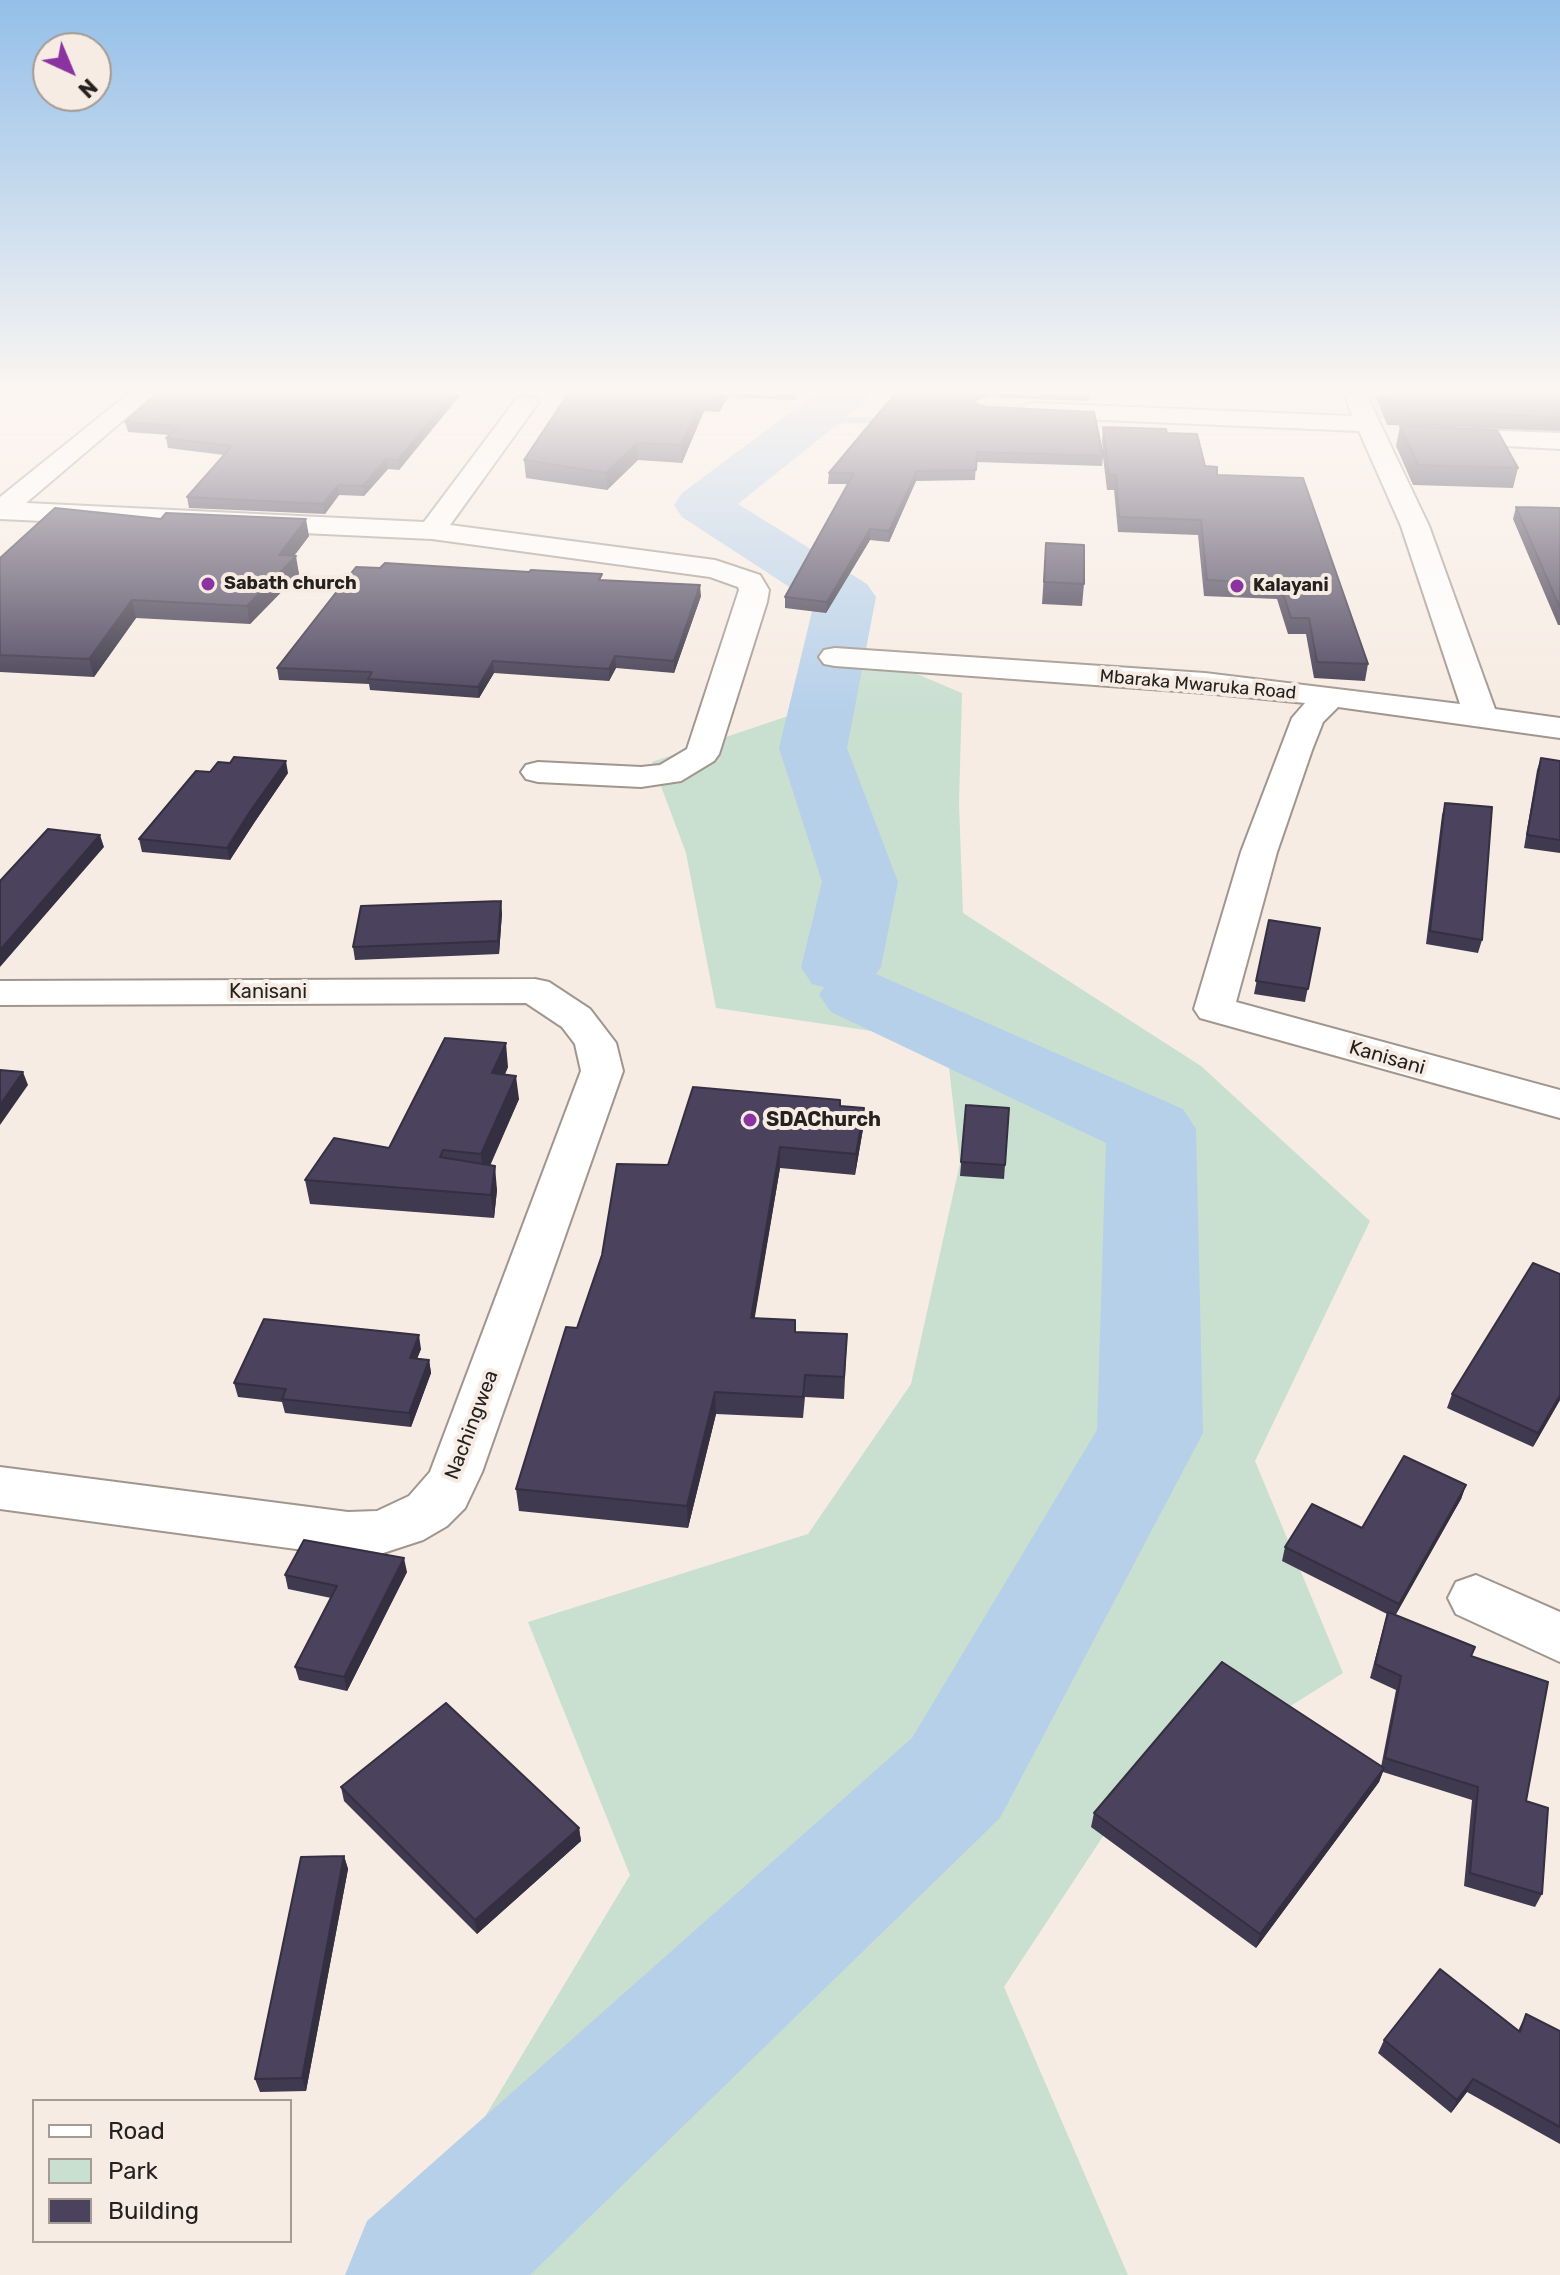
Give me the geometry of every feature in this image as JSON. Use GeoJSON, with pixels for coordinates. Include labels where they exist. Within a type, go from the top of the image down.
{"type":"FeatureCollection","features":[{"type":"Feature","properties":{"kind":"street"},"geometry":{"type":"LineString","coordinates":[[432,531],[455,500]]}},
{"type":"Feature","properties":{"kind":"street"},"geometry":{"type":"LineString","coordinates":[[1403,500],[1415,526],[1481,717]]}},
{"type":"Feature","properties":{"kind":"street"},"geometry":{"type":"LineString","coordinates":[[0,510],[432,531],[715,569],[750,581],[754,590],[752,602],[702,754],[669,774],[641,777],[538,772]]}},
{"type":"Feature","properties":{"kind":"street","name":"Mbaraka Mwaruka Road"},"geometry":{"type":"LineString","coordinates":[[835,657],[1205,683],[1331,696],[1560,728]]}},
{"type":"Feature","properties":{"kind":"street","name":"Kanisani"},"geometry":{"type":"LineString","coordinates":[[1331,696],[1308,718],[1295,750],[1259,852],[1214,1009],[1560,1104]]}},
{"type":"Feature","properties":{"kind":"street","name":"Kanisani"},"geometry":{"type":"LineString","coordinates":[[0,993],[535,991]]}},
{"type":"Feature","properties":{"kind":"street","name":"Nachingwea"},"geometry":{"type":"LineString","coordinates":[[0,1488],[348,1534],[390,1529],[428,1511],[446,1493],[456,1472],[602,1071],[595,1043],[576,1018],[535,991]]}},
{"type":"Feature","properties":{"kind":"street"},"geometry":{"type":"LineString","coordinates":[[1476,1598],[1560,1638]]}},
{"type":"Feature","properties":{"kind":"green space"},"geometry":{"type":"Polygon","coordinates":[[[815,631],[962,693],[959,804],[963,913],[1201,1066],[1370,1221],[1255,1461],[1343,1673],[1117,1815],[1004,1987],[1128,2275],[390,2275],[630,1875],[528,1622],[808,1534],[911,1384],[960,1163],[946,1042],[716,1008],[686,853],[652,762],[800,712],[815,631]]]}},
{"type":"Feature","properties":{"kind":"building"},"geometry":{"type":"Polygon","coordinates":[[[249,500],[326,500],[323,504],[249,500]]]}},
{"type":"Feature","properties":{"kind":"building"},"geometry":{"type":"Polygon","coordinates":[[[839,500],[903,500],[889,531],[870,529],[827,602],[785,597],[839,500]]]}},
{"type":"Feature","properties":{"kind":"building"},"geometry":{"type":"Polygon","coordinates":[[[1118,500],[1311,500],[1368,664],[1317,662],[1309,618],[1291,618],[1280,584],[1207,580],[1201,520],[1119,517],[1118,500]]]}},
{"type":"Feature","properties":{"kind":"building"},"geometry":{"type":"Polygon","coordinates":[[[1516,507],[1560,508],[1560,608],[1516,507]]]}},
{"type":"Feature","properties":{"kind":"building"},"geometry":{"type":"Polygon","coordinates":[[[55,508],[161,519],[166,513],[306,519],[279,555],[296,556],[247,606],[132,600],[89,659],[0,655],[0,558],[55,508]]]}},
{"type":"Feature","properties":{"kind":"building"},"geometry":{"type":"Polygon","coordinates":[[[1046,543],[1084,545],[1084,584],[1044,582],[1046,543]]]}},
{"type":"Feature","properties":{"kind":"building"},"geometry":{"type":"Polygon","coordinates":[[[385,563],[602,574],[599,580],[700,585],[674,661],[615,656],[609,669],[493,661],[478,687],[368,679],[372,672],[277,668],[356,567],[380,568],[385,563]]]}},
{"type":"Feature","properties":{"kind":"building"},"geometry":{"type":"Polygon","coordinates":[[[234,757],[286,761],[227,848],[139,839],[196,771],[210,772],[218,762],[230,763],[234,757]]]}},
{"type":"Feature","properties":{"kind":"building"},"geometry":{"type":"Polygon","coordinates":[[[1541,758],[1560,761],[1560,840],[1527,835],[1541,758]]]}},
{"type":"Feature","properties":{"kind":"building"},"geometry":{"type":"Polygon","coordinates":[[[1445,803],[1492,807],[1482,940],[1430,931],[1445,803]]]}},
{"type":"Feature","properties":{"kind":"building"},"geometry":{"type":"Polygon","coordinates":[[[48,829],[100,835],[0,950],[0,881],[48,829]]]}},
{"type":"Feature","properties":{"kind":"building"},"geometry":{"type":"Polygon","coordinates":[[[501,901],[498,941],[353,947],[361,906],[501,901]]]}},
{"type":"Feature","properties":{"kind":"building"},"geometry":{"type":"Polygon","coordinates":[[[1269,920],[1320,928],[1308,989],[1256,981],[1269,920]]]}},
{"type":"Feature","properties":{"kind":"building"},"geometry":{"type":"Polygon","coordinates":[[[445,1038],[506,1043],[492,1073],[516,1076],[481,1154],[443,1150],[440,1157],[495,1166],[491,1195],[305,1180],[334,1138],[389,1148],[445,1038]]]}},
{"type":"Feature","properties":{"kind":"building"},"geometry":{"type":"Polygon","coordinates":[[[0,1070],[23,1072],[0,1105],[0,1070]]]}},
{"type":"Feature","properties":{"kind":"building"},"geometry":{"type":"Polygon","coordinates":[[[693,1087],[840,1100],[840,1106],[864,1108],[856,1154],[780,1147],[751,1318],[795,1320],[795,1332],[847,1334],[844,1377],[805,1375],[803,1397],[715,1392],[687,1506],[516,1489],[566,1327],[577,1328],[602,1255],[617,1164],[668,1165],[693,1087]]]}},
{"type":"Feature","properties":{"kind":"building"},"geometry":{"type":"Polygon","coordinates":[[[966,1105],[1009,1108],[1005,1165],[961,1162],[966,1105]]]}},
{"type":"Feature","properties":{"kind":"building"},"geometry":{"type":"Polygon","coordinates":[[[1533,1263],[1560,1274],[1560,1395],[1538,1433],[1452,1394],[1533,1263]]]}},
{"type":"Feature","properties":{"kind":"building"},"geometry":{"type":"Polygon","coordinates":[[[264,1319],[419,1335],[410,1358],[429,1360],[409,1413],[282,1399],[286,1389],[234,1383],[264,1319]]]}},
{"type":"Feature","properties":{"kind":"building"},"geometry":{"type":"Polygon","coordinates":[[[1404,1456],[1466,1485],[1399,1604],[1285,1547],[1312,1504],[1362,1528],[1404,1456]]]}},
{"type":"Feature","properties":{"kind":"building"},"geometry":{"type":"Polygon","coordinates":[[[304,1540],[404,1558],[344,1677],[295,1667],[337,1586],[285,1575],[304,1540]]]}},
{"type":"Feature","properties":{"kind":"building"},"geometry":{"type":"Polygon","coordinates":[[[1388,1612],[1475,1647],[1471,1656],[1548,1682],[1526,1801],[1548,1808],[1542,1894],[1470,1873],[1478,1787],[1385,1758],[1401,1676],[1375,1664],[1388,1612]]]}},
{"type":"Feature","properties":{"kind":"building"},"geometry":{"type":"Polygon","coordinates":[[[1222,1662],[1384,1768],[1260,1934],[1094,1813],[1222,1662]]]}},
{"type":"Feature","properties":{"kind":"building"},"geometry":{"type":"Polygon","coordinates":[[[446,1703],[579,1828],[475,1920],[341,1787],[446,1703]]]}},
{"type":"Feature","properties":{"kind":"building"},"geometry":{"type":"Polygon","coordinates":[[[344,1856],[302,2078],[255,2079],[301,1857],[344,1856]]]}},
{"type":"Feature","properties":{"kind":"building"},"geometry":{"type":"Polygon","coordinates":[[[1440,1969],[1520,2032],[1526,2014],[1560,2031],[1560,2127],[1473,2079],[1457,2100],[1384,2040],[1440,1969]]]}},
{"type":"Feature","properties":{"kind":"waterway"},"geometry":{"type":"LineString","coordinates":[[708,500],[702,505],[846,597],[813,748],[860,882],[841,967]]}},
{"type":"Feature","properties":{"kind":"waterway"},"geometry":{"type":"LineString","coordinates":[[421,2275],[956,1778],[1150,1433],[1151,1129],[860,995]]}},
{"type":"Feature","properties":{"kind":"place","name":"Sabath church"},"geometry":{"type":"Point","coordinates":[208,584]}},
{"type":"Feature","properties":{"kind":"place","name":"Kalayani"},"geometry":{"type":"Point","coordinates":[1237,586]}},
{"type":"Feature","properties":{"kind":"place","name":"SDAChurch"},"geometry":{"type":"Point","coordinates":[750,1120]}}]}
